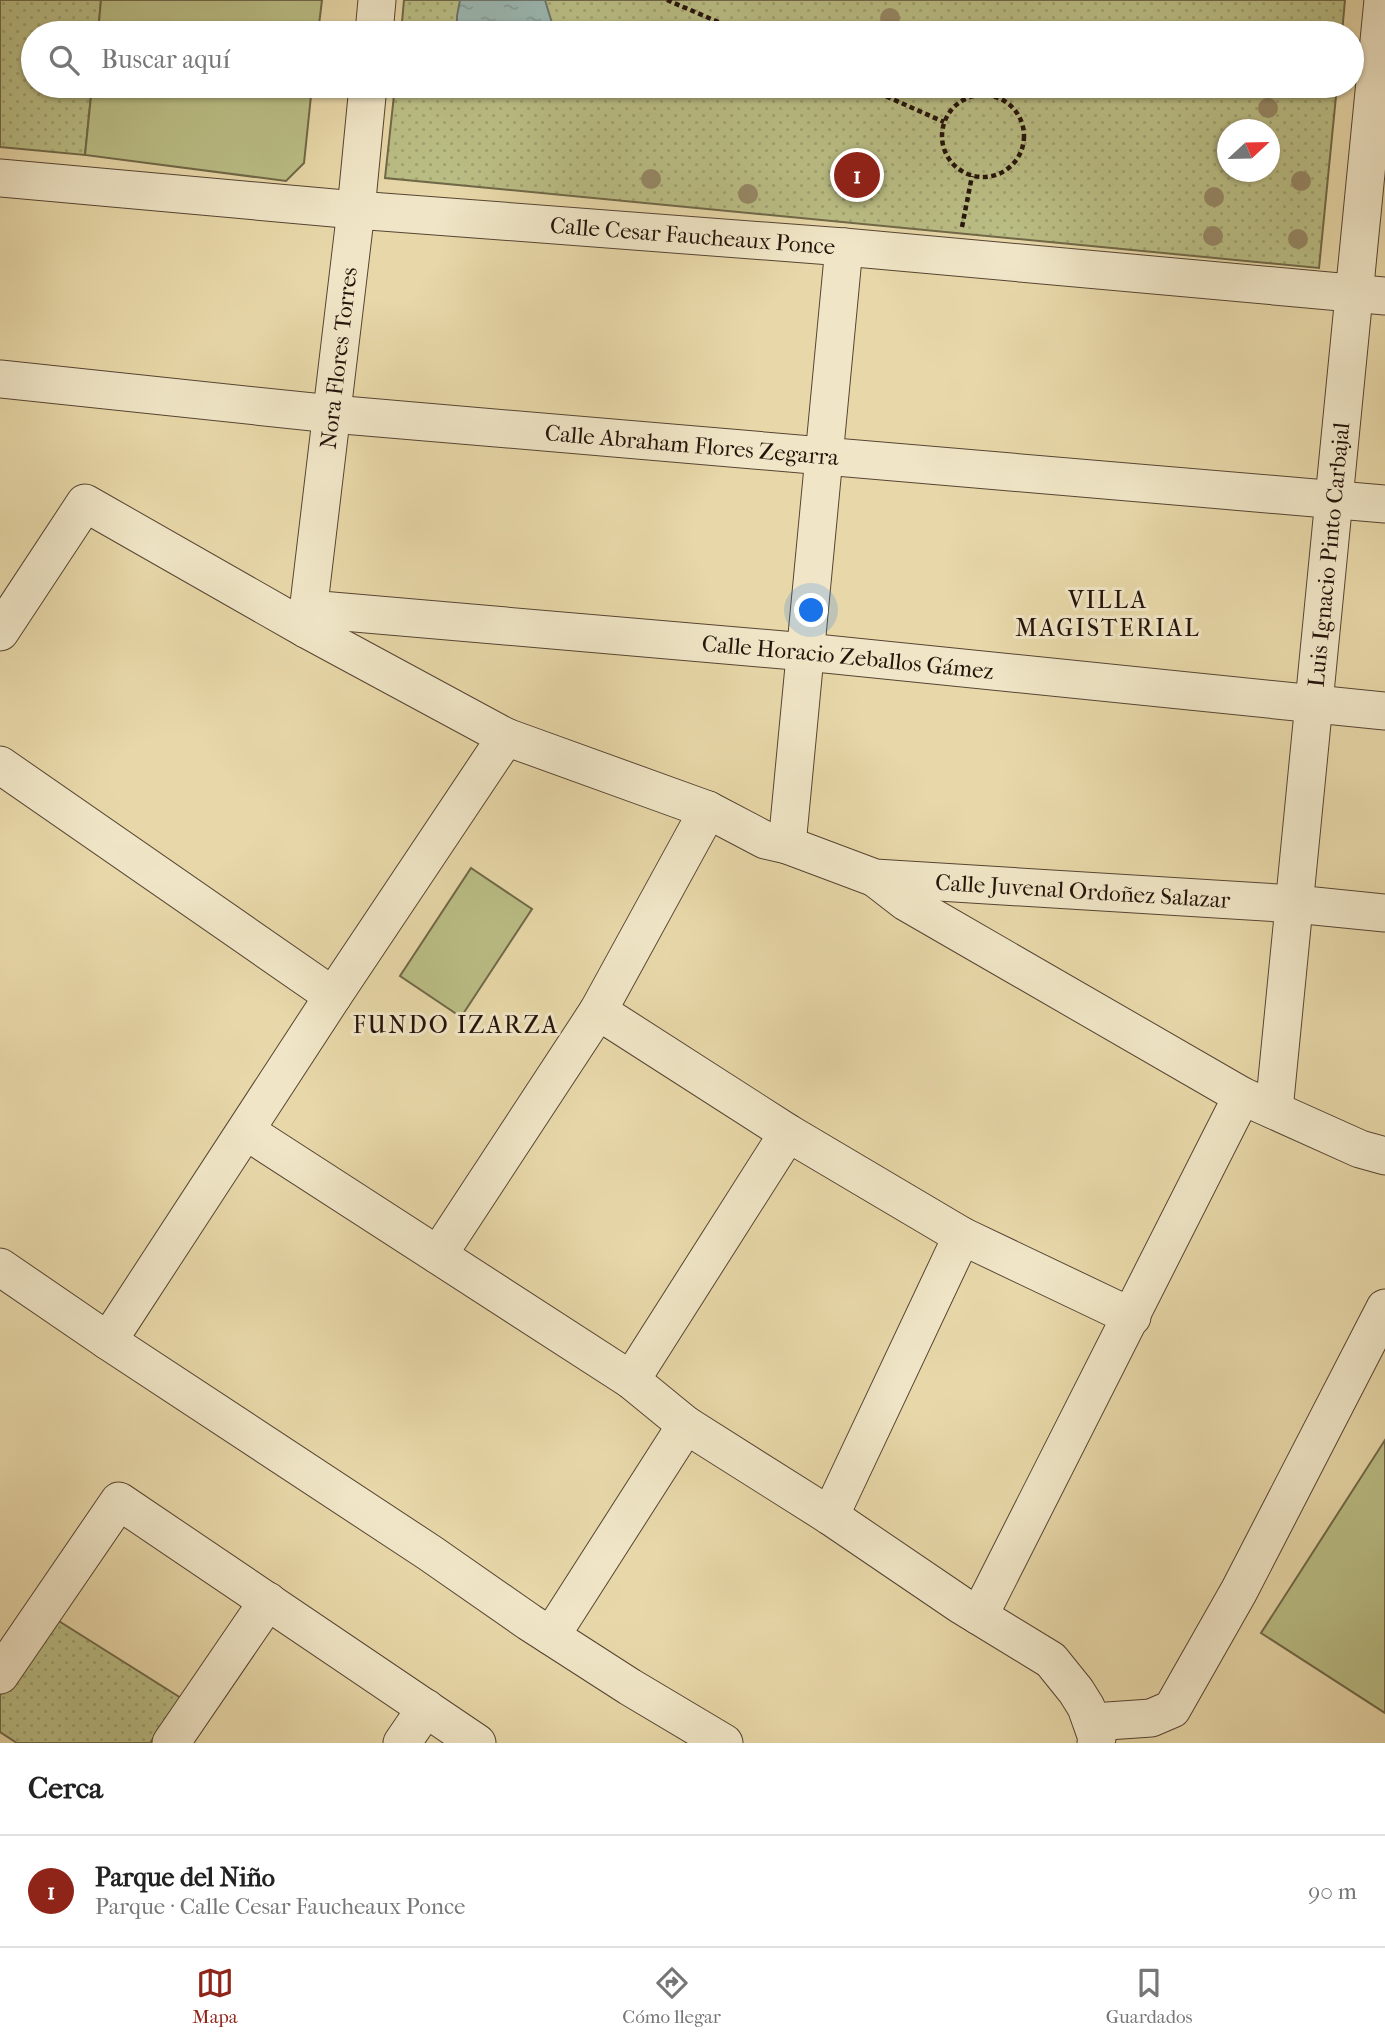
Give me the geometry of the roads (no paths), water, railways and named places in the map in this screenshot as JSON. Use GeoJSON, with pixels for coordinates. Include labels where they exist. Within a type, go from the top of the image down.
{"type":"FeatureCollection","features":[{"type":"Feature","properties":{"kind":"street"},"geometry":{"type":"LineString","coordinates":[[375,21],[377,0]]}},
{"type":"Feature","properties":{"kind":"street","name":"Luis Ignacio Pinto Carbajal"},"geometry":{"type":"LineString","coordinates":[[1258,1103],[1294,904],[1335,500],[1370,295],[1384,0]]}},
{"type":"Feature","properties":{"kind":"street","name":"Nora Flores Torres"},"geometry":{"type":"LineString","coordinates":[[307,619],[368,98]]}},
{"type":"Feature","properties":{"kind":"street","name":"Calle Cesar Faucheaux Ponce"},"geometry":{"type":"LineString","coordinates":[[0,178],[356,211],[844,247],[1370,295]]}},
{"type":"Feature","properties":{"kind":"street"},"geometry":{"type":"LineString","coordinates":[[787,845],[844,247]]}},
{"type":"Feature","properties":{"kind":"street","name":"Calle Abraham Flores Zegarra"},"geometry":{"type":"LineString","coordinates":[[0,379],[332,414],[1385,504]]}},
{"type":"Feature","properties":{"kind":"street","name":"Calle Juvenal Ordoñez Salazar"},"geometry":{"type":"LineString","coordinates":[[0,632],[85,503],[307,619],[506,737],[708,810],[765,839],[875,878],[1294,904],[1385,913]]}},
{"type":"Feature","properties":{"kind":"street","name":"Calle Horacio Zeballos Gámez"},"geometry":{"type":"LineString","coordinates":[[307,619],[806,652],[1385,711]]}},
{"type":"Feature","properties":{"kind":"street"},"geometry":{"type":"LineString","coordinates":[[108,1341],[506,737]]}},
{"type":"Feature","properties":{"kind":"street"},"geometry":{"type":"LineString","coordinates":[[0,765],[333,996]]}},
{"type":"Feature","properties":{"kind":"street"},"geometry":{"type":"LineString","coordinates":[[438,1255],[598,1011],[708,810]]}},
{"type":"Feature","properties":{"kind":"street"},"geometry":{"type":"LineString","coordinates":[[875,878],[906,902],[1258,1103],[1360,1149],[1385,1156]]}},
{"type":"Feature","properties":{"kind":"street"},"geometry":{"type":"LineString","coordinates":[[598,1011],[788,1133],[962,1236],[1132,1317]]}},
{"type":"Feature","properties":{"kind":"street"},"geometry":{"type":"LineString","coordinates":[[979,1616],[1132,1317],[1258,1103]]}},
{"type":"Feature","properties":{"kind":"street"},"geometry":{"type":"LineString","coordinates":[[246,1131],[631,1380],[686,1425],[1051,1660],[1076,1690],[1094,1733],[1151,1718],[1172,1709],[1239,1591],[1385,1308]]}},
{"type":"Feature","properties":{"kind":"street"},"geometry":{"type":"LineString","coordinates":[[631,1380],[788,1133]]}},
{"type":"Feature","properties":{"kind":"street"},"geometry":{"type":"LineString","coordinates":[[830,1516],[962,1236]]}},
{"type":"Feature","properties":{"kind":"street"},"geometry":{"type":"LineString","coordinates":[[0,1268],[551,1636],[723,1743]]}},
{"type":"Feature","properties":{"kind":"street"},"geometry":{"type":"LineString","coordinates":[[551,1636],[686,1425]]}},
{"type":"Feature","properties":{"kind":"street"},"geometry":{"type":"LineString","coordinates":[[0,1675],[119,1501],[477,1743]]}},
{"type":"Feature","properties":{"kind":"street"},"geometry":{"type":"LineString","coordinates":[[170,1743],[268,1601]]}},
{"type":"Feature","properties":{"kind":"street"},"geometry":{"type":"LineString","coordinates":[[402,1743],[426,1708]]}},
{"type":"Feature","properties":{"kind":"water"},"geometry":{"type":"Polygon","coordinates":[[[460,0],[545,0],[551,21],[457,21],[460,0]]]}},
{"type":"Feature","properties":{"kind":"place","name":"Parque del Niño"},"geometry":{"type":"Point","coordinates":[857,175]}},
{"type":"Feature","properties":{"kind":"district","name":"VILLA MAGISTERIAL"},"geometry":{"type":"Point","coordinates":[1108,614]}},
{"type":"Feature","properties":{"kind":"district","name":"FUNDO IZARZA"},"geometry":{"type":"Point","coordinates":[456,1025]}}]}
